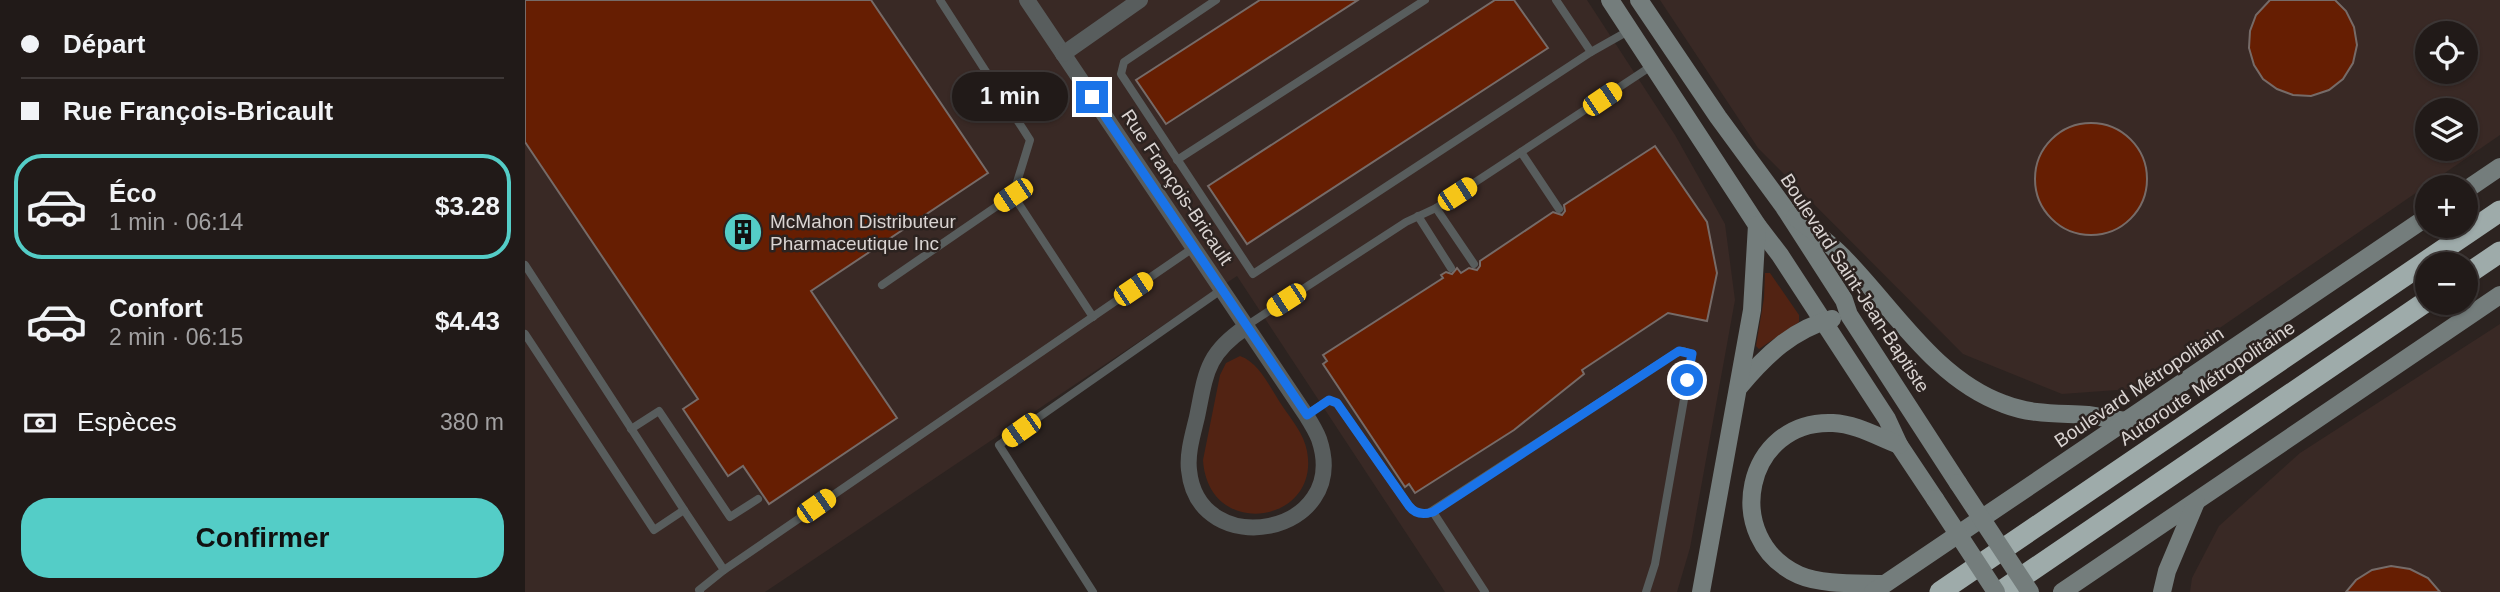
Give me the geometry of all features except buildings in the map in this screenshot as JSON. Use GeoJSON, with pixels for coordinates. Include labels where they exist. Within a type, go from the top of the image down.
{"type":"FeatureCollection","features":[{"type":"Feature","properties":{"kind":"highway","name":"Autoroute Métropolitaine"},"geometry":{"type":"LineString","coordinates":[[1940,592],[2500,211]]}},
{"type":"Feature","properties":{"kind":"highway"},"geometry":{"type":"LineString","coordinates":[[2478,267],[2500,252]]}},
{"type":"Feature","properties":{"kind":"highway"},"geometry":{"type":"LineString","coordinates":[[1998,592],[2415,309]]}},
{"type":"Feature","properties":{"kind":"main road"},"geometry":{"type":"LineString","coordinates":[[1610,0],[1757,225],[1780,255],[1887,419],[1899,445],[1998,592]]}},
{"type":"Feature","properties":{"kind":"main road","name":"Boulevard Saint-Jean-Baptiste"},"geometry":{"type":"LineString","coordinates":[[1639,0],[1718,117],[1784,207],[1844,300],[1849,315],[2030,592]]}},
{"type":"Feature","properties":{"kind":"main road"},"geometry":{"type":"LineString","coordinates":[[2478,182],[2500,167]]}},
{"type":"Feature","properties":{"kind":"main road"},"geometry":{"type":"LineString","coordinates":[[1784,207],[1843,257],[1913,337],[1943,366],[1975,391],[2004,404],[2035,413],[2087,415],[2125,421]]}},
{"type":"Feature","properties":{"kind":"main road"},"geometry":{"type":"LineString","coordinates":[[1701,592],[1754,298],[1757,225]]}},
{"type":"Feature","properties":{"kind":"main road","name":"Boulevard Métropolitain"},"geometry":{"type":"LineString","coordinates":[[1879,588],[2415,225]]}},
{"type":"Feature","properties":{"kind":"main road"},"geometry":{"type":"LineString","coordinates":[[2062,592],[2500,295]]}},
{"type":"Feature","properties":{"kind":"main road"},"geometry":{"type":"LineString","coordinates":[[1740,386],[1760,362],[1808,327],[1849,315]]}},
{"type":"Feature","properties":{"kind":"main road"},"geometry":{"type":"LineString","coordinates":[[1879,588],[1817,581],[1788,569],[1772,555],[1758,536],[1752,515],[1751,494],[1756,474],[1766,455],[1780,439],[1798,428],[1818,423],[1846,424],[1899,445]]}},
{"type":"Feature","properties":{"kind":"main road"},"geometry":{"type":"LineString","coordinates":[[2162,592],[2167,571],[2196,502]]}},
{"type":"Feature","properties":{"kind":"street","name":"Rue François-Bricault"},"geometry":{"type":"LineString","coordinates":[[1027,0],[1307,415],[1318,437],[1322,470],[1317,489],[1305,508],[1286,522],[1263,528],[1238,526],[1209,510],[1192,485],[1189,472],[1190,449],[1210,364],[1219,349],[1246,327]]}},
{"type":"Feature","properties":{"kind":"street"},"geometry":{"type":"LineString","coordinates":[[1063,54],[1140,0]]}},
{"type":"Feature","properties":{"kind":"lane"},"geometry":{"type":"LineString","coordinates":[[882,285],[1013,195],[1030,140],[940,0]]}},
{"type":"Feature","properties":{"kind":"lane"},"geometry":{"type":"LineString","coordinates":[[1216,0],[1124,62],[1120,68],[1123,79],[1253,274],[1591,52],[1630,30]]}},
{"type":"Feature","properties":{"kind":"lane"},"geometry":{"type":"LineString","coordinates":[[1177,160],[1425,0]]}},
{"type":"Feature","properties":{"kind":"lane"},"geometry":{"type":"LineString","coordinates":[[1556,0],[1591,52]]}},
{"type":"Feature","properties":{"kind":"lane"},"geometry":{"type":"LineString","coordinates":[[1246,327],[1406,222],[1436,208],[1653,65]]}},
{"type":"Feature","properties":{"kind":"lane"},"geometry":{"type":"LineString","coordinates":[[1521,152],[1559,209]]}},
{"type":"Feature","properties":{"kind":"lane"},"geometry":{"type":"LineString","coordinates":[[1013,195],[1093,317]]}},
{"type":"Feature","properties":{"kind":"lane"},"geometry":{"type":"LineString","coordinates":[[1436,208],[1474,264]]}},
{"type":"Feature","properties":{"kind":"lane"},"geometry":{"type":"LineString","coordinates":[[1418,216],[1451,268]]}},
{"type":"Feature","properties":{"kind":"lane"},"geometry":{"type":"LineString","coordinates":[[700,592],[699,590],[724,570],[1193,248]]}},
{"type":"Feature","properties":{"kind":"lane"},"geometry":{"type":"LineString","coordinates":[[525,265],[724,570]]}},
{"type":"Feature","properties":{"kind":"lane"},"geometry":{"type":"LineString","coordinates":[[1093,592],[999,445],[1221,290]]}},
{"type":"Feature","properties":{"kind":"lane"},"geometry":{"type":"LineString","coordinates":[[525,334],[654,530],[684,510]]}},
{"type":"Feature","properties":{"kind":"lane"},"geometry":{"type":"LineString","coordinates":[[1307,415],[1329,400],[1337,403],[1411,509],[1420,514],[1433,512],[1674,354],[1683,351],[1692,354],[1655,564],[1646,592]]}},
{"type":"Feature","properties":{"kind":"lane"},"geometry":{"type":"LineString","coordinates":[[631,429],[659,411],[730,517],[758,499]]}},
{"type":"Feature","properties":{"kind":"lane"},"geometry":{"type":"LineString","coordinates":[[1433,512],[1485,592]]}},
{"type":"Feature","properties":{"kind":"shaded area"},"geometry":{"type":"Polygon","coordinates":[[[525,0],[1587,0],[1675,135],[1725,224],[1735,300],[1690,548],[1677,592],[1445,592],[1237,276],[765,592],[525,592],[525,0]]]}},
{"type":"Feature","properties":{"kind":"shaded area"},"geometry":{"type":"Polygon","coordinates":[[[1660,0],[2500,0],[2500,135],[2478,150],[2478,98],[2415,98],[2415,161],[2462,161],[2442,175],[2415,175],[2415,194],[2131,389],[2062,394],[1963,354],[1758,148],[1660,0]]]}},
{"type":"Feature","properties":{"kind":"shaded area"},"geometry":{"type":"Polygon","coordinates":[[[1765,273],[1770,273],[1799,315],[1799,322],[1759,349],[1756,346],[1765,273]]]}},
{"type":"Feature","properties":{"kind":"shaded area"},"geometry":{"type":"Polygon","coordinates":[[[2500,324],[2500,592],[2190,592],[2192,578],[2219,526],[2300,453],[2500,324]]]}},
{"type":"Feature","properties":{"kind":"shaded area"},"geometry":{"type":"Polygon","coordinates":[[[1240,356],[1253,364],[1264,377],[1300,433],[1307,451],[1307,476],[1297,495],[1282,507],[1262,513],[1242,512],[1223,503],[1209,486],[1203,460],[1220,375],[1226,363],[1240,356]]]}},
{"type":"Feature","properties":{"kind":"place","name":"McMahon Distributeur Pharmaceutique Inc"},"geometry":{"type":"Point","coordinates":[743,232]}},
{"type":"Feature","properties":{"kind":"route"},"geometry":{"type":"LineString","coordinates":[[1092,97],[1307,415],[1329,400],[1342,407],[1411,509],[1420,514],[1433,512],[1679,351],[1692,354],[1687,380]]}}]}
